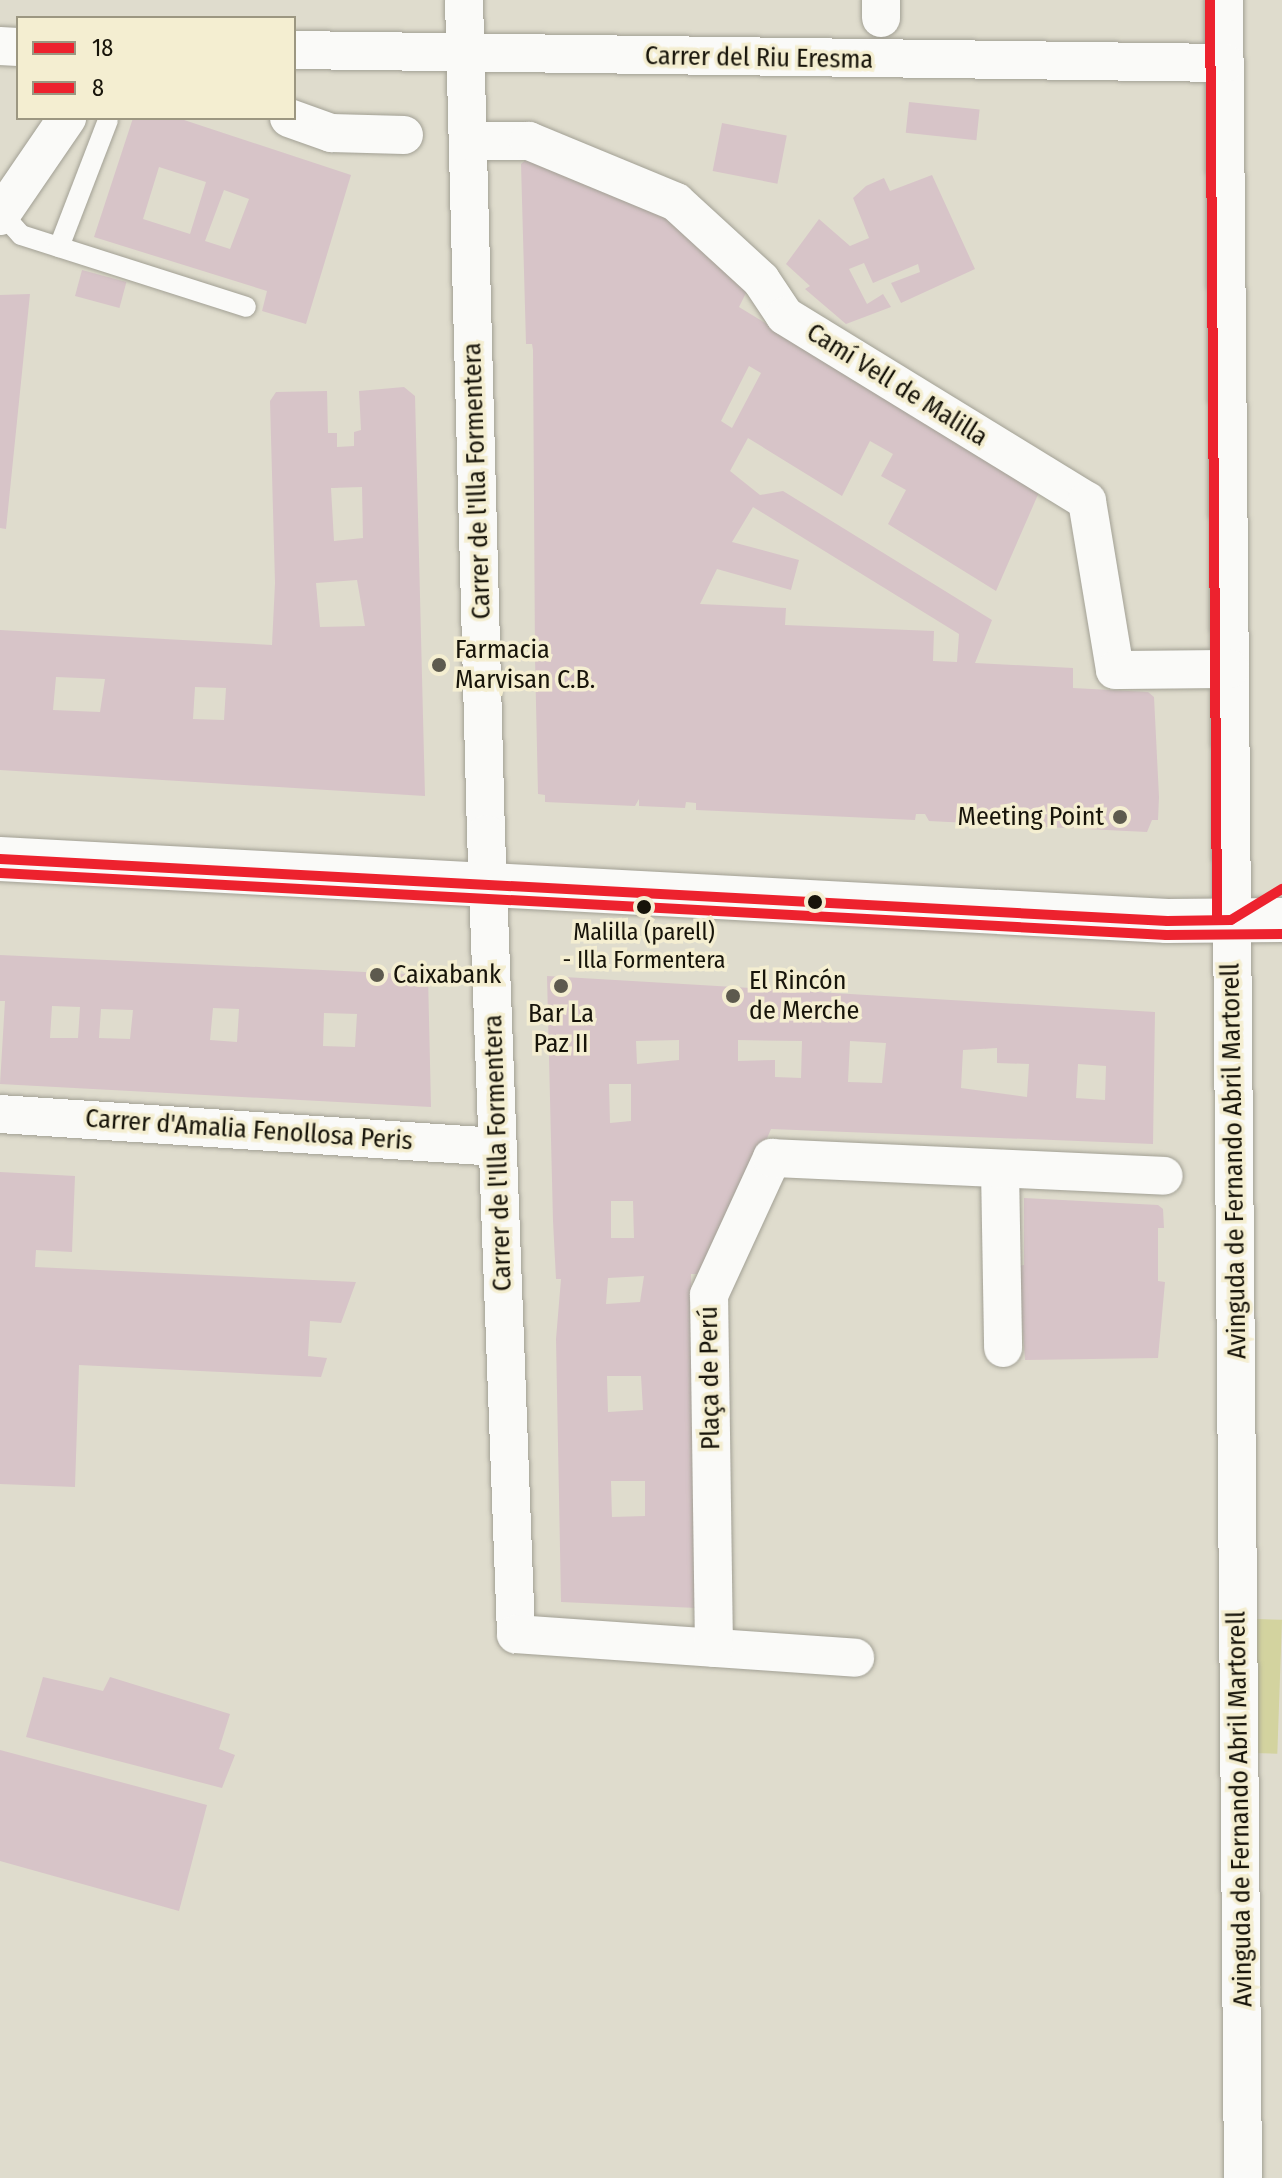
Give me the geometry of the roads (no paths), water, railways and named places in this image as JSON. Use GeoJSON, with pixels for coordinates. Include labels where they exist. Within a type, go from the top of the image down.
{"type":"FeatureCollection","features":[{"type":"Feature","properties":{"kind":"street","name":"Carrer de l'Illa Formentera"},"geometry":{"type":"LineString","coordinates":[[464,0],[488,886],[516,1634],[714,1648]]}},
{"type":"Feature","properties":{"kind":"street","name":"Avinguda de Fernando Abril Martorell"},"geometry":{"type":"LineString","coordinates":[[1224,0],[1243,2178]]}},
{"type":"Feature","properties":{"kind":"street","name":"Carrer del Riu Eresma"},"geometry":{"type":"LineString","coordinates":[[296,50],[1225,63]]}},
{"type":"Feature","properties":{"kind":"street"},"geometry":{"type":"LineString","coordinates":[[2,216],[66,120]]}},
{"type":"Feature","properties":{"kind":"street"},"geometry":{"type":"LineString","coordinates":[[295,120],[331,133],[404,135]]}},
{"type":"Feature","properties":{"kind":"street","name":"Camí Vell de Malilla"},"geometry":{"type":"LineString","coordinates":[[468,141],[529,141],[676,202],[761,280],[785,316],[1087,501],[1115,670],[1230,669]]}},
{"type":"Feature","properties":{"kind":"street"},"geometry":{"type":"LineString","coordinates":[[0,859],[488,886],[1282,920]]}},
{"type":"Feature","properties":{"kind":"street"},"geometry":{"type":"LineString","coordinates":[[1231,920],[1282,889]]}},
{"type":"Feature","properties":{"kind":"street","name":"Carrer d'Amalia Fenollosa Peris"},"geometry":{"type":"LineString","coordinates":[[0,1114],[497,1147]]}},
{"type":"Feature","properties":{"kind":"street","name":"Plaça de Perú"},"geometry":{"type":"LineString","coordinates":[[714,1648],[709,1295],[772,1158],[1164,1176]]}},
{"type":"Feature","properties":{"kind":"street"},"geometry":{"type":"LineString","coordinates":[[1000,1169],[1003,1348]]}},
{"type":"Feature","properties":{"kind":"street"},"geometry":{"type":"LineString","coordinates":[[714,1648],[855,1658]]}},
{"type":"Feature","properties":{"kind":"lane"},"geometry":{"type":"LineString","coordinates":[[59,247],[108,120]]}},
{"type":"Feature","properties":{"kind":"lane"},"geometry":{"type":"LineString","coordinates":[[2,216],[21,235],[246,307]]}},
{"type":"Feature","properties":{"kind":"place","name":"Farmacia Marvisan C.B."},"geometry":{"type":"Point","coordinates":[439,665]}},
{"type":"Feature","properties":{"kind":"place","name":"Meeting Point"},"geometry":{"type":"Point","coordinates":[1120,817]}},
{"type":"Feature","properties":{"kind":"place","name":"Malilla (parell) - Illa Formentera"},"geometry":{"type":"Point","coordinates":[644,907]}},
{"type":"Feature","properties":{"kind":"place","name":"Caixabank"},"geometry":{"type":"Point","coordinates":[377,975]}},
{"type":"Feature","properties":{"kind":"place","name":"Bar La Paz II"},"geometry":{"type":"Point","coordinates":[561,986]}},
{"type":"Feature","properties":{"kind":"place","name":"El Rincón de Merche"},"geometry":{"type":"Point","coordinates":[733,996]}}]}
